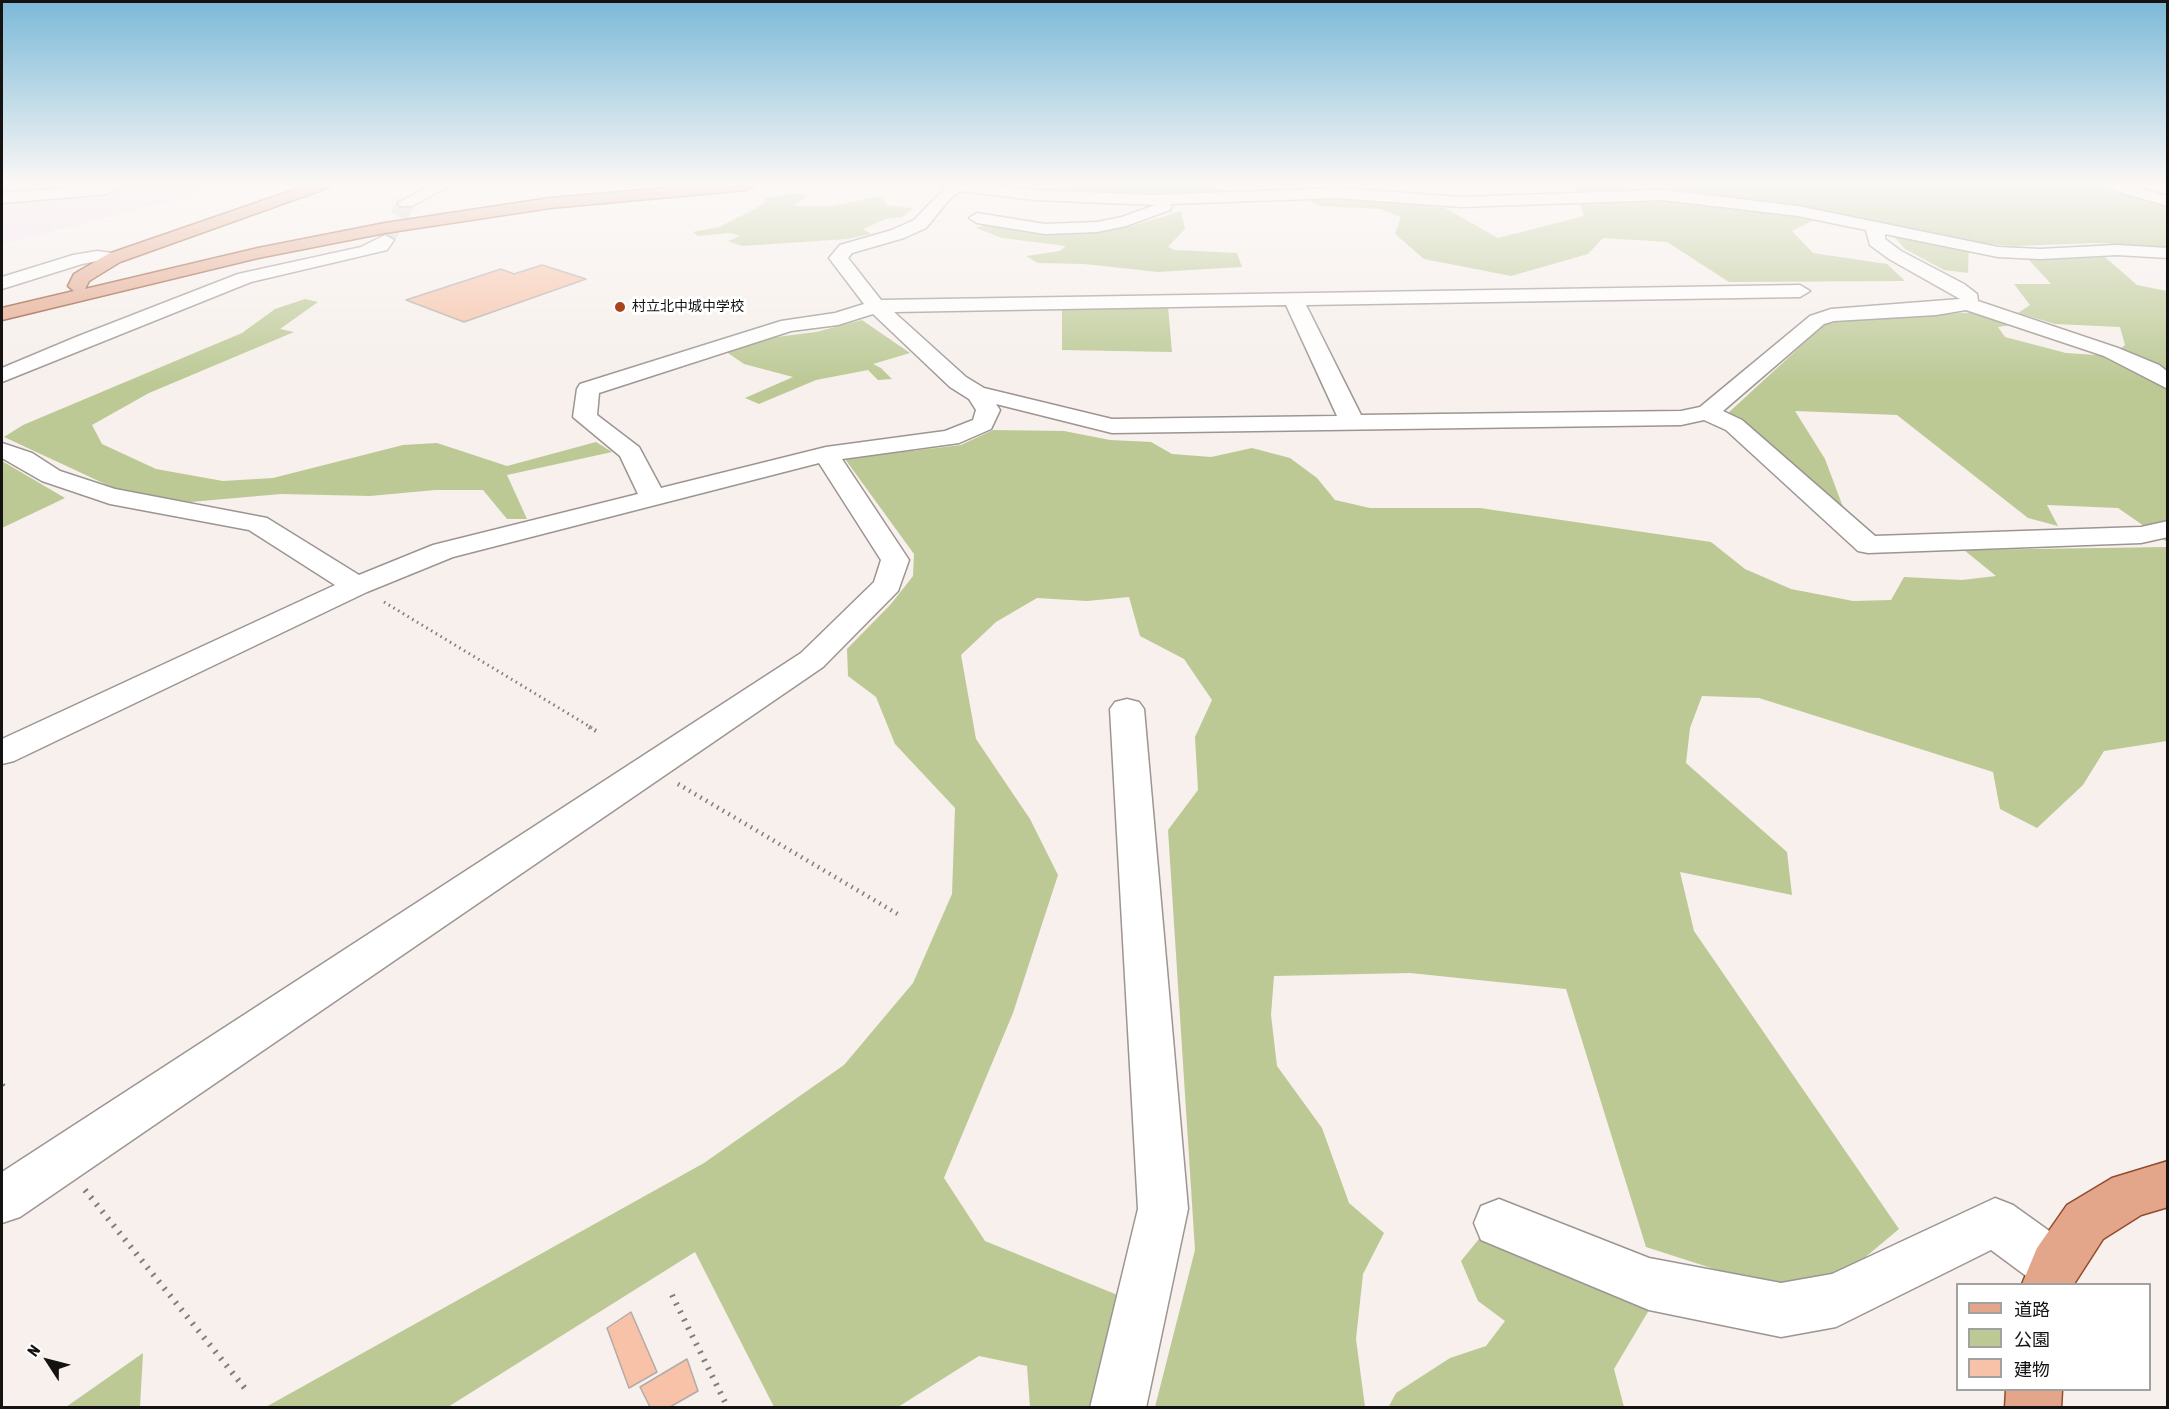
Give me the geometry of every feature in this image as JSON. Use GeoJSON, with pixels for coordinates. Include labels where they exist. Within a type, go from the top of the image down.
{"type":"FeatureCollection","features":[{"type":"Feature","properties":{"kind":"main road"},"geometry":{"type":"LineString","coordinates":[[78,290],[81,278],[114,258],[135,251]]}},
{"type":"Feature","properties":{"kind":"main road"},"geometry":{"type":"LineString","coordinates":[[2,314],[78,290],[235,251]]}},
{"type":"Feature","properties":{"kind":"main road"},"geometry":{"type":"LineString","coordinates":[[2,304],[270,251]]}},
{"type":"Feature","properties":{"kind":"main road"},"geometry":{"type":"LineString","coordinates":[[2052,1275],[2085,1222],[2129,1195],[2168,1184]]}},
{"type":"Feature","properties":{"kind":"main road"},"geometry":{"type":"LineString","coordinates":[[2033,1407],[2034,1391]]}},
{"type":"Feature","properties":{"kind":"street"},"geometry":{"type":"LineString","coordinates":[[2,376],[83,341],[245,278],[367,251]]}},
{"type":"Feature","properties":{"kind":"street"},"geometry":{"type":"LineString","coordinates":[[2,753],[357,586],[443,551],[826,454],[950,438],[968,433],[983,424],[988,410],[977,394],[958,382],[876,306],[838,258],[844,251]]}},
{"type":"Feature","properties":{"kind":"street"},"geometry":{"type":"LineString","coordinates":[[1889,251],[1957,288],[1970,298],[1967,304]]}},
{"type":"Feature","properties":{"kind":"street"},"geometry":{"type":"LineString","coordinates":[[1992,251],[2040,254],[2102,251]]}},
{"type":"Feature","properties":{"kind":"street"},"geometry":{"type":"LineString","coordinates":[[2130,251],[2168,253]]}},
{"type":"Feature","properties":{"kind":"street"},"geometry":{"type":"LineString","coordinates":[[2,283],[78,258],[97,256],[114,258]]}},
{"type":"Feature","properties":{"kind":"street"},"geometry":{"type":"LineString","coordinates":[[653,498],[630,452],[585,417],[588,388],[788,325],[838,319],[876,306],[1800,291]]}},
{"type":"Feature","properties":{"kind":"street"},"geometry":{"type":"LineString","coordinates":[[1293,299],[1353,424]]}},
{"type":"Feature","properties":{"kind":"street"},"geometry":{"type":"LineString","coordinates":[[977,394],[1009,399],[1112,426],[1681,418],[1707,413],[1817,320],[1831,315],[1936,309],[1967,304],[2111,352],[2151,370],[2168,382]]}},
{"type":"Feature","properties":{"kind":"street"},"geometry":{"type":"LineString","coordinates":[[1707,413],[1734,425],[1868,545],[1955,540],[2141,535],[2168,529]]}},
{"type":"Feature","properties":{"kind":"street"},"geometry":{"type":"LineString","coordinates":[[2,450],[23,458],[51,476],[110,496],[258,525],[357,586]]}},
{"type":"Feature","properties":{"kind":"street"},"geometry":{"type":"LineString","coordinates":[[2,1200],[60,1159],[812,660],[888,585],[895,560],[826,454]]}},
{"type":"Feature","properties":{"kind":"street"},"geometry":{"type":"LineString","coordinates":[[1118,1407],[1163,1209],[1127,709]]}},
{"type":"Feature","properties":{"kind":"street"},"geometry":{"type":"LineString","coordinates":[[1499,1223],[1649,1284],[1781,1310],[1836,1300],[1995,1222],[2052,1275]]}},
{"type":"Feature","properties":{"kind":"path"},"geometry":{"type":"LineString","coordinates":[[357,586],[598,732]]}},
{"type":"Feature","properties":{"kind":"path"},"geometry":{"type":"LineString","coordinates":[[651,768],[901,916]]}},
{"type":"Feature","properties":{"kind":"path"},"geometry":{"type":"LineString","coordinates":[[2,1084],[7,1092]]}},
{"type":"Feature","properties":{"kind":"path"},"geometry":{"type":"LineString","coordinates":[[60,1159],[247,1391]]}},
{"type":"Feature","properties":{"kind":"path"},"geometry":{"type":"LineString","coordinates":[[672,1295],[728,1407]]}},
{"type":"Feature","properties":{"kind":"green space"},"geometry":{"type":"Polygon","coordinates":[[[1060,251],[1237,253],[1242,267],[1158,272],[1084,264],[1038,263],[1026,256],[1060,251]]]}},
{"type":"Feature","properties":{"kind":"green space"},"geometry":{"type":"Polygon","coordinates":[[[1414,251],[1591,251],[1588,254],[1511,276],[1424,259],[1414,251]]]}},
{"type":"Feature","properties":{"kind":"green space"},"geometry":{"type":"Polygon","coordinates":[[[1681,251],[1811,251],[1813,253],[1887,264],[1905,281],[1729,282],[1681,251]]]}},
{"type":"Feature","properties":{"kind":"green space"},"geometry":{"type":"Polygon","coordinates":[[[1908,251],[1969,251],[1968,273],[1944,270],[1908,251]]]}},
{"type":"Feature","properties":{"kind":"green space"},"geometry":{"type":"Polygon","coordinates":[[[2105,257],[2137,285],[2167,291],[2167,542],[2118,508],[2047,505],[2058,526],[2028,518],[1897,415],[1795,411],[1825,459],[1843,507],[1772,445],[1727,414],[1825,324],[1838,319],[1982,312],[2018,324],[1998,327],[2005,337],[2066,353],[2112,356],[2125,345],[2120,327],[2055,324],[2018,313],[2030,305],[2014,284],[2051,284],[2029,260],[2105,257]]]}},
{"type":"Feature","properties":{"kind":"green space"},"geometry":{"type":"Polygon","coordinates":[[[305,299],[318,302],[280,329],[294,332],[149,393],[92,425],[102,444],[156,469],[223,481],[273,478],[403,445],[437,443],[507,466],[596,442],[612,452],[507,475],[527,519],[507,519],[483,490],[435,490],[370,496],[281,494],[190,502],[118,490],[4,437],[23,425],[242,333],[275,309],[305,299]]]}},
{"type":"Feature","properties":{"kind":"green space"},"geometry":{"type":"Polygon","coordinates":[[[1168,306],[1172,352],[1062,350],[1062,307],[1168,306]]]}},
{"type":"Feature","properties":{"kind":"green space"},"geometry":{"type":"Polygon","coordinates":[[[862,320],[910,353],[873,364],[881,368],[892,379],[878,380],[868,370],[816,380],[759,404],[745,398],[793,377],[744,364],[725,351],[776,337],[816,332],[862,320]]]}},
{"type":"Feature","properties":{"kind":"green space"},"geometry":{"type":"Polygon","coordinates":[[[993,430],[1064,431],[1110,440],[1151,442],[1172,454],[1211,457],[1252,448],[1290,458],[1317,478],[1335,500],[1370,508],[1480,508],[1711,542],[1745,569],[1791,589],[1853,601],[1891,600],[1904,577],[1962,580],[1996,576],[1964,550],[2167,547],[2167,741],[2104,751],[2083,785],[2037,828],[2000,809],[1993,772],[1759,698],[1702,696],[1690,728],[1686,763],[1787,852],[1792,895],[1680,872],[1694,931],[1899,1229],[1838,1280],[1761,1284],[1646,1247],[1566,989],[1410,973],[1274,976],[1271,1015],[1277,1066],[1322,1128],[1349,1203],[1384,1233],[1363,1274],[1356,1339],[1365,1407],[1155,1407],[1195,1250],[1168,830],[1198,790],[1195,737],[1212,700],[1184,659],[1140,636],[1129,597],[1087,601],[1037,598],[996,622],[961,655],[976,739],[1030,819],[1058,875],[1013,1013],[944,1178],[985,1241],[1120,1296],[1091,1407],[1030,1407],[1027,1366],[979,1356],[898,1407],[774,1407],[695,1252],[448,1407],[264,1408],[704,1163],[844,1065],[913,983],[952,894],[955,808],[895,744],[876,697],[848,676],[847,649],[891,604],[913,576],[914,554],[845,459],[961,445],[993,430]]]}},
{"type":"Feature","properties":{"kind":"green space"},"geometry":{"type":"Polygon","coordinates":[[[2,461],[65,498],[2,528],[2,461]]]}},
{"type":"Feature","properties":{"kind":"green space"},"geometry":{"type":"Polygon","coordinates":[[[1483,1234],[1649,1310],[1614,1369],[1624,1407],[1388,1408],[1396,1393],[1450,1358],[1486,1346],[1505,1321],[1478,1301],[1461,1261],[1483,1234]]]}},
{"type":"Feature","properties":{"kind":"green space"},"geometry":{"type":"Polygon","coordinates":[[[143,1353],[140,1407],[66,1407],[143,1353]]]}},
{"type":"Feature","properties":{"kind":"building"},"geometry":{"type":"Polygon","coordinates":[[[542,265],[586,279],[464,322],[406,300],[501,269],[514,274],[542,265]]]}},
{"type":"Feature","properties":{"kind":"building"},"geometry":{"type":"Polygon","coordinates":[[[631,1312],[657,1372],[629,1388],[607,1328],[631,1312]]]}},
{"type":"Feature","properties":{"kind":"building"},"geometry":{"type":"Polygon","coordinates":[[[687,1359],[698,1391],[670,1407],[650,1407],[640,1387],[687,1359]]]}},
{"type":"Feature","properties":{"kind":"place","name":"村立北中城中学校"},"geometry":{"type":"Point","coordinates":[620,307]}}]}
